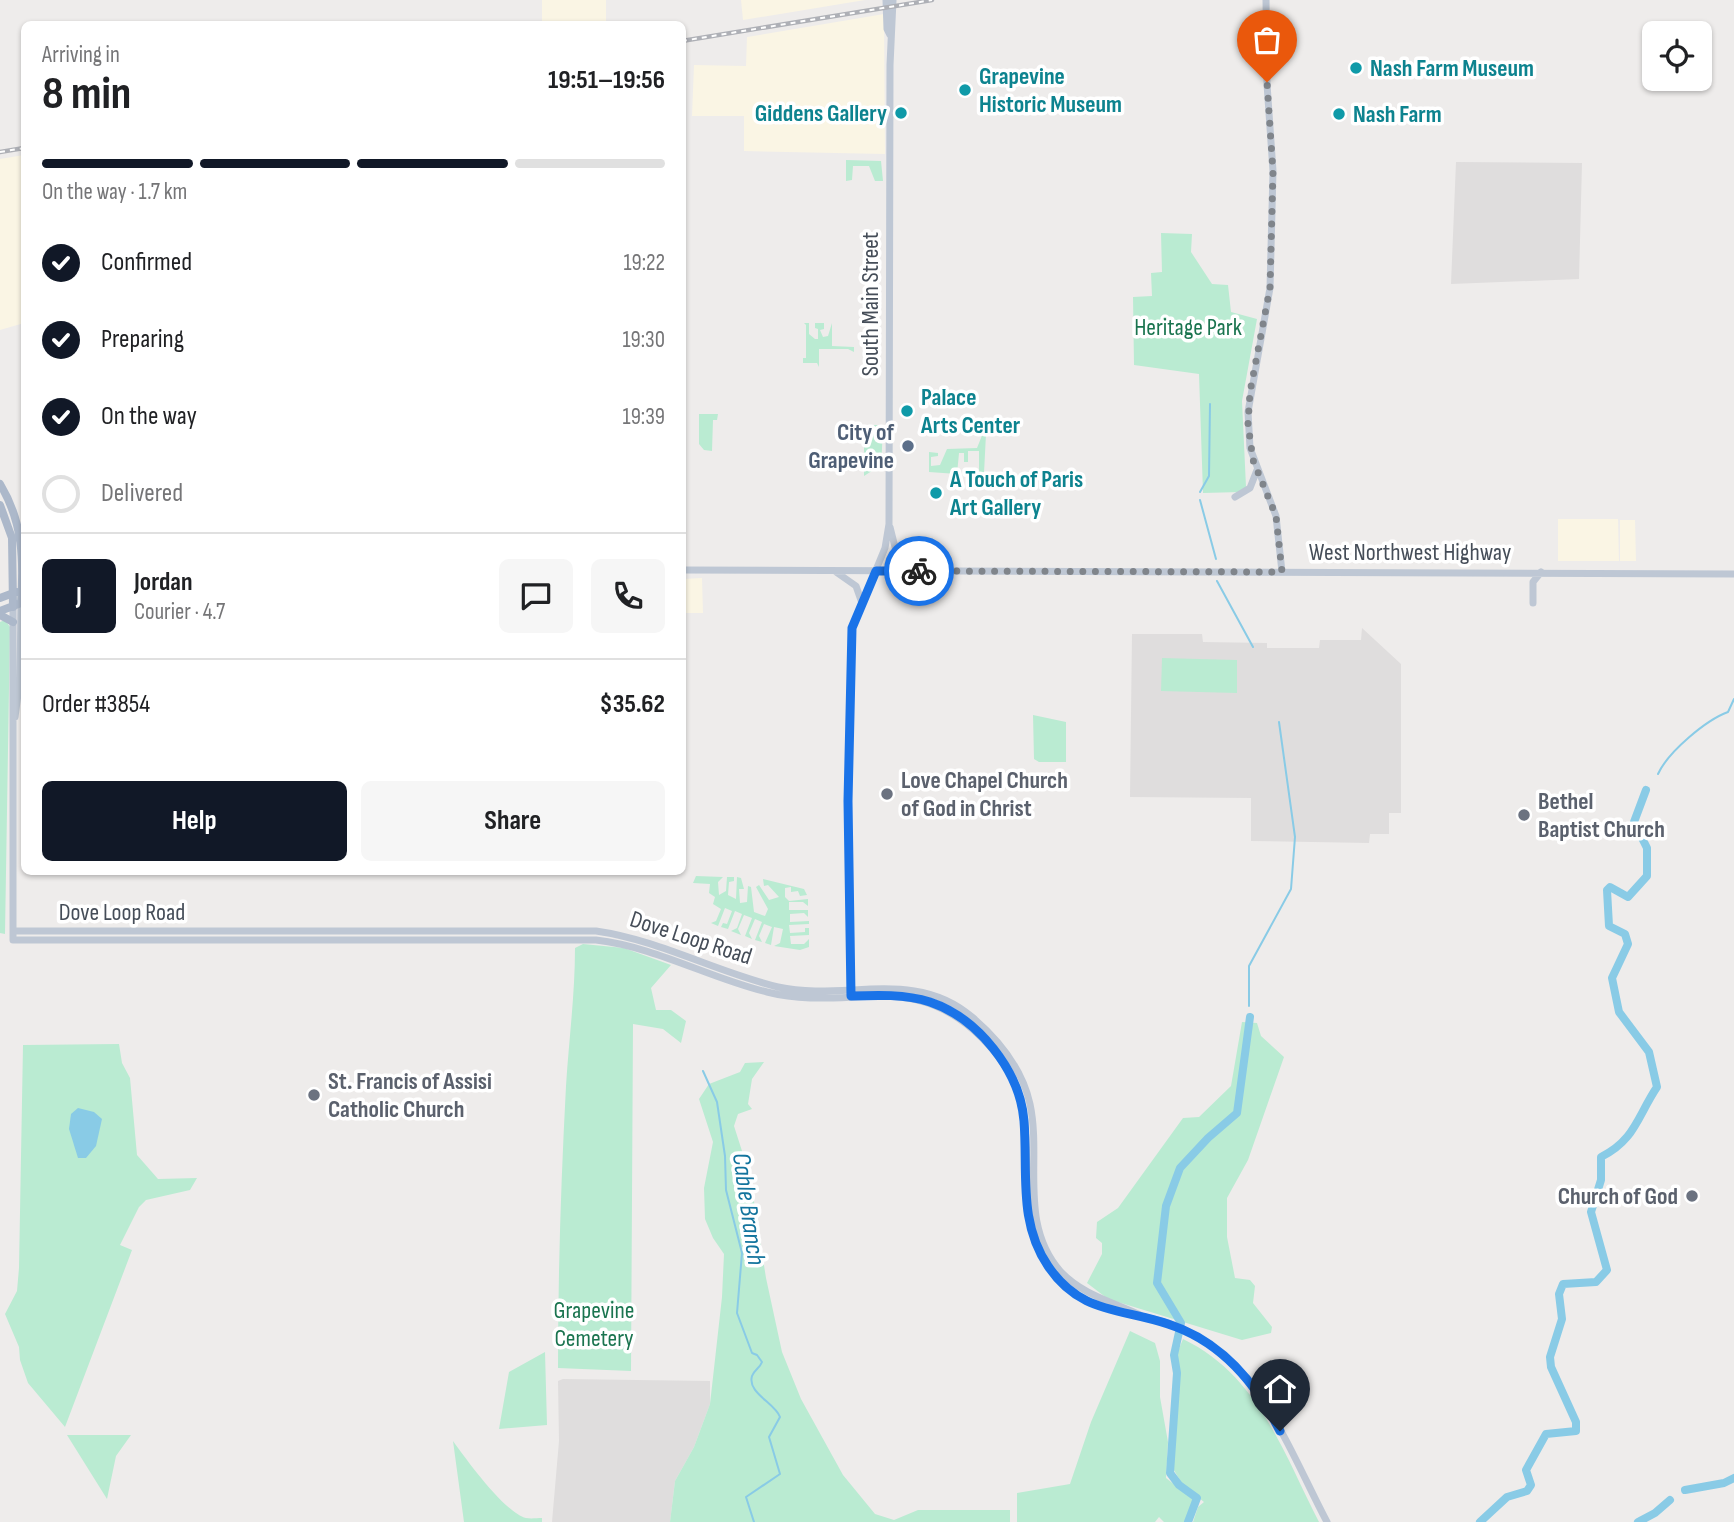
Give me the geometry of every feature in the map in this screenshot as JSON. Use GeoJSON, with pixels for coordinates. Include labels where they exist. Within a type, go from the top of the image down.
{"type":"FeatureCollection","features":[{"type":"Feature","properties":{"kind":"main road","name":"South Main Street"},"geometry":{"type":"LineString","coordinates":[[851,992],[848,801],[851,640],[855,618],[885,548],[889,524],[890,35],[887,29],[886,0]]}},
{"type":"Feature","properties":{"kind":"main road","name":"South Main Street"},"geometry":{"type":"LineString","coordinates":[[890,35],[894,29],[893,0]]}},
{"type":"Feature","properties":{"kind":"main road"},"geometry":{"type":"LineString","coordinates":[[1266,0],[1273,231],[1268,310],[1248,408],[1250,449],[1276,516],[1282,572]]}},
{"type":"Feature","properties":{"kind":"main road"},"geometry":{"type":"LineString","coordinates":[[1235,497],[1250,488],[1257,469]]}},
{"type":"Feature","properties":{"kind":"main road"},"geometry":{"type":"LineString","coordinates":[[0,484],[16,517],[21,548]]}},
{"type":"Feature","properties":{"kind":"main road"},"geometry":{"type":"LineString","coordinates":[[0,505],[12,538],[13,594],[19,604],[20,679],[15,719]]}},
{"type":"Feature","properties":{"kind":"main road"},"geometry":{"type":"LineString","coordinates":[[889,524],[895,551],[914,571]]}},
{"type":"Feature","properties":{"kind":"main road","name":"West Northwest Highway"},"geometry":{"type":"LineString","coordinates":[[686,570],[1734,574]]}},
{"type":"Feature","properties":{"kind":"main road"},"geometry":{"type":"LineString","coordinates":[[835,571],[856,586],[862,604]]}},
{"type":"Feature","properties":{"kind":"main road"},"geometry":{"type":"LineString","coordinates":[[1533,603],[1533,582],[1541,572]]}},
{"type":"Feature","properties":{"kind":"main road"},"geometry":{"type":"LineString","coordinates":[[0,596],[13,578]]}},
{"type":"Feature","properties":{"kind":"main road"},"geometry":{"type":"LineString","coordinates":[[0,596],[21,591]]}},
{"type":"Feature","properties":{"kind":"main road"},"geometry":{"type":"LineString","coordinates":[[13,622],[0,613],[19,604]]}},
{"type":"Feature","properties":{"kind":"main road"},"geometry":{"type":"LineString","coordinates":[[15,719],[13,622],[19,604]]}},
{"type":"Feature","properties":{"kind":"main road","name":"Dove Loop Road"},"geometry":{"type":"LineString","coordinates":[[15,719],[13,935],[596,940],[627,944],[771,993],[797,997],[851,992],[905,996],[930,1002],[959,1017],[992,1049],[1011,1076],[1022,1105],[1026,1209],[1042,1256],[1063,1284],[1082,1298],[1104,1309],[1143,1317],[1189,1332],[1224,1356],[1250,1380],[1327,1522]]}},
{"type":"Feature","properties":{"kind":"shaded area"},"geometry":{"type":"Polygon","coordinates":[[[542,0],[606,0],[606,21],[542,21],[542,0]]]}},
{"type":"Feature","properties":{"kind":"shaded area"},"geometry":{"type":"Polygon","coordinates":[[[741,0],[865,0],[743,20],[741,0]]]}},
{"type":"Feature","properties":{"kind":"shaded area"},"geometry":{"type":"Polygon","coordinates":[[[884,14],[885,154],[744,151],[744,116],[692,116],[694,65],[746,66],[747,37],[884,14]]]}},
{"type":"Feature","properties":{"kind":"shaded area"},"geometry":{"type":"Polygon","coordinates":[[[21,156],[21,324],[0,330],[0,159],[21,156]]]}},
{"type":"Feature","properties":{"kind":"shaded area"},"geometry":{"type":"Polygon","coordinates":[[[1456,162],[1582,163],[1579,279],[1451,284],[1456,162]]]}},
{"type":"Feature","properties":{"kind":"shaded area"},"geometry":{"type":"Polygon","coordinates":[[[1558,519],[1618,519],[1619,561],[1558,561],[1558,519]]]}},
{"type":"Feature","properties":{"kind":"shaded area"},"geometry":{"type":"Polygon","coordinates":[[[1620,520],[1635,520],[1636,561],[1620,561],[1620,520]]]}},
{"type":"Feature","properties":{"kind":"shaded area"},"geometry":{"type":"Polygon","coordinates":[[[702,578],[703,613],[686,613],[686,579],[702,578]]]}},
{"type":"Feature","properties":{"kind":"shaded area"},"geometry":{"type":"Polygon","coordinates":[[[1362,628],[1401,664],[1401,813],[1389,813],[1389,834],[1370,834],[1369,843],[1251,841],[1251,798],[1130,797],[1132,634],[1202,634],[1203,642],[1267,643],[1267,648],[1319,648],[1320,640],[1361,640],[1362,628]]]}},
{"type":"Feature","properties":{"kind":"shaded area"},"geometry":{"type":"Polygon","coordinates":[[[558,1381],[710,1381],[710,1404],[694,1447],[675,1481],[670,1522],[552,1522],[559,1441],[558,1381]]]}},
{"type":"Feature","properties":{"kind":"green space"},"geometry":{"type":"Polygon","coordinates":[[[846,160],[881,161],[883,181],[875,181],[869,166],[853,166],[852,180],[846,181],[846,160]]]}},
{"type":"Feature","properties":{"kind":"green space","name":"Heritage Park"},"geometry":{"type":"Polygon","coordinates":[[[1161,233],[1192,234],[1191,252],[1212,284],[1228,285],[1231,312],[1257,319],[1242,401],[1246,487],[1241,492],[1203,493],[1199,374],[1134,365],[1133,297],[1152,296],[1151,273],[1162,272],[1161,233]]]}},
{"type":"Feature","properties":{"kind":"green space"},"geometry":{"type":"Polygon","coordinates":[[[804,323],[809,323],[809,334],[818,339],[815,323],[824,323],[824,329],[820,330],[823,337],[828,336],[832,323],[832,346],[854,347],[854,352],[848,349],[819,349],[819,367],[817,363],[803,363],[803,358],[806,358],[804,323]]]}},
{"type":"Feature","properties":{"kind":"green space"},"geometry":{"type":"Polygon","coordinates":[[[699,414],[718,414],[717,420],[713,420],[712,451],[704,450],[699,444],[699,414]]]}},
{"type":"Feature","properties":{"kind":"green space"},"geometry":{"type":"Polygon","coordinates":[[[864,425],[883,425],[881,471],[878,467],[864,476],[864,425]]]}},
{"type":"Feature","properties":{"kind":"green space"},"geometry":{"type":"Polygon","coordinates":[[[983,433],[986,434],[984,473],[979,474],[979,451],[968,451],[968,462],[964,462],[964,453],[959,453],[957,474],[929,472],[929,452],[938,453],[938,456],[931,457],[931,466],[940,465],[947,449],[977,448],[983,433]]]}},
{"type":"Feature","properties":{"kind":"green space"},"geometry":{"type":"Polygon","coordinates":[[[5,620],[10,627],[5,934],[0,933],[0,622],[5,620]]]}},
{"type":"Feature","properties":{"kind":"green space"},"geometry":{"type":"Polygon","coordinates":[[[1162,658],[1237,660],[1237,693],[1161,691],[1162,658]]]}},
{"type":"Feature","properties":{"kind":"green space"},"geometry":{"type":"Polygon","coordinates":[[[1033,715],[1066,722],[1066,762],[1039,762],[1034,759],[1033,715]]]}},
{"type":"Feature","properties":{"kind":"green space"},"geometry":{"type":"Polygon","coordinates":[[[696,876],[723,877],[718,882],[719,895],[726,891],[727,877],[734,877],[734,881],[729,882],[728,895],[736,899],[737,877],[741,878],[744,889],[739,889],[740,903],[747,902],[748,886],[751,887],[754,912],[765,916],[768,909],[756,887],[759,885],[769,900],[779,897],[768,885],[764,886],[763,879],[804,889],[807,895],[800,896],[798,891],[791,892],[791,887],[785,888],[785,897],[789,901],[808,899],[808,906],[803,902],[789,902],[789,910],[808,910],[808,917],[804,913],[790,914],[790,922],[809,921],[809,924],[789,925],[790,933],[805,932],[805,928],[809,928],[809,935],[790,936],[791,944],[804,944],[809,939],[809,947],[800,950],[774,946],[780,943],[783,929],[774,927],[771,945],[765,943],[772,927],[764,924],[759,936],[762,942],[755,940],[762,922],[755,919],[749,933],[752,939],[745,936],[752,918],[744,915],[738,929],[741,935],[731,931],[737,928],[742,914],[735,911],[728,929],[721,927],[723,923],[727,924],[732,911],[725,908],[718,926],[711,923],[716,921],[721,909],[713,904],[715,897],[709,893],[710,884],[693,883],[696,876]]]}},
{"type":"Feature","properties":{"kind":"green space","name":"Grapevine Cemetery"},"geometry":{"type":"Polygon","coordinates":[[[583,944],[624,948],[671,965],[651,988],[656,1010],[671,1010],[686,1021],[681,1043],[663,1029],[633,1024],[631,1371],[558,1368],[566,1086],[575,948],[583,944]]]}},
{"type":"Feature","properties":{"kind":"green space"},"geometry":{"type":"Polygon","coordinates":[[[1242,1022],[1257,1023],[1261,1036],[1284,1057],[1248,1160],[1227,1198],[1227,1237],[1235,1278],[1250,1280],[1255,1286],[1253,1303],[1272,1327],[1271,1333],[1242,1340],[1108,1299],[1087,1283],[1102,1254],[1102,1243],[1096,1238],[1097,1222],[1118,1208],[1183,1118],[1199,1117],[1231,1086],[1242,1022]]]}},
{"type":"Feature","properties":{"kind":"green space"},"geometry":{"type":"Polygon","coordinates":[[[119,1044],[122,1063],[130,1078],[137,1155],[158,1179],[197,1178],[190,1190],[146,1200],[139,1207],[120,1245],[132,1250],[65,1427],[28,1383],[20,1360],[19,1347],[5,1314],[17,1291],[19,1268],[23,1045],[119,1044]]]}},
{"type":"Feature","properties":{"kind":"green space"},"geometry":{"type":"Polygon","coordinates":[[[764,1062],[752,1079],[748,1104],[752,1109],[738,1114],[734,1126],[750,1176],[766,1278],[782,1352],[801,1399],[843,1475],[875,1514],[894,1520],[918,1510],[1010,1510],[1010,1522],[670,1522],[675,1481],[694,1447],[710,1404],[722,1297],[724,1254],[705,1219],[704,1188],[713,1142],[699,1099],[709,1084],[740,1072],[745,1063],[764,1062]]]}},
{"type":"Feature","properties":{"kind":"green space"},"geometry":{"type":"Polygon","coordinates":[[[1130,1331],[1155,1343],[1160,1361],[1160,1397],[1168,1442],[1166,1478],[1194,1500],[1185,1522],[1164,1522],[1159,1517],[1155,1522],[1017,1522],[1017,1493],[1070,1484],[1091,1422],[1130,1331]]]}},
{"type":"Feature","properties":{"kind":"green space"},"geometry":{"type":"Polygon","coordinates":[[[1183,1339],[1209,1354],[1231,1373],[1249,1394],[1280,1443],[1319,1522],[1193,1522],[1198,1507],[1204,1502],[1183,1485],[1172,1467],[1176,1432],[1173,1420],[1179,1387],[1176,1356],[1183,1339]]]}},
{"type":"Feature","properties":{"kind":"green space"},"geometry":{"type":"Polygon","coordinates":[[[545,1352],[547,1425],[499,1429],[509,1372],[545,1352]]]}},
{"type":"Feature","properties":{"kind":"green space"},"geometry":{"type":"Polygon","coordinates":[[[67,1435],[131,1435],[116,1456],[107,1499],[67,1435]]]}},
{"type":"Feature","properties":{"kind":"green space"},"geometry":{"type":"Polygon","coordinates":[[[453,1441],[486,1484],[508,1506],[526,1518],[542,1518],[542,1522],[464,1522],[453,1441]]]}},
{"type":"Feature","properties":{"kind":"water"},"geometry":{"type":"Polygon","coordinates":[[[78,1108],[94,1112],[102,1119],[96,1146],[86,1158],[78,1158],[69,1129],[71,1114],[78,1108]]]}},
{"type":"Feature","properties":{"kind":"waterway"},"geometry":{"type":"LineString","coordinates":[[1200,492],[1209,476],[1210,404]]}},
{"type":"Feature","properties":{"kind":"waterway"},"geometry":{"type":"LineString","coordinates":[[1200,500],[1216,559]]}},
{"type":"Feature","properties":{"kind":"waterway"},"geometry":{"type":"LineString","coordinates":[[1217,581],[1253,647]]}},
{"type":"Feature","properties":{"kind":"waterway"},"geometry":{"type":"LineString","coordinates":[[1658,774],[1670,756],[1688,738],[1728,712],[1734,699]]}},
{"type":"Feature","properties":{"kind":"waterway"},"geometry":{"type":"LineString","coordinates":[[1249,1006],[1249,966],[1291,889],[1295,837],[1279,722]]}},
{"type":"Feature","properties":{"kind":"waterway"},"geometry":{"type":"LineString","coordinates":[[1480,1522],[1507,1497],[1527,1491],[1531,1485],[1526,1470],[1546,1434],[1576,1431],[1576,1422],[1551,1367],[1550,1357],[1562,1319],[1559,1294],[1563,1284],[1596,1282],[1607,1270],[1591,1212],[1601,1180],[1601,1157],[1628,1135],[1657,1087],[1649,1052],[1619,1012],[1612,978],[1628,944],[1625,934],[1609,926],[1607,890],[1610,887],[1628,897],[1647,876],[1647,848],[1634,822],[1646,790]]}},
{"type":"Feature","properties":{"kind":"waterway"},"geometry":{"type":"LineString","coordinates":[[1188,1522],[1197,1498],[1179,1485],[1170,1473],[1177,1373],[1174,1355],[1181,1323],[1157,1283],[1166,1206],[1180,1168],[1208,1138],[1237,1113],[1250,1017]]}},
{"type":"Feature","properties":{"kind":"waterway","name":"Cable Branch"},"geometry":{"type":"LineString","coordinates":[[703,1071],[717,1102],[725,1156],[726,1190],[742,1253],[737,1313],[752,1353],[762,1362],[753,1374],[752,1382],[757,1393],[780,1417],[769,1437],[780,1474],[746,1497],[754,1522]]}},
{"type":"Feature","properties":{"kind":"waterway"},"geometry":{"type":"LineString","coordinates":[[1685,1490],[1724,1483],[1734,1478]]}},
{"type":"Feature","properties":{"kind":"waterway"},"geometry":{"type":"LineString","coordinates":[[1638,1522],[1655,1513],[1670,1500]]}},
{"type":"Feature","properties":{"kind":"railway"},"geometry":{"type":"LineString","coordinates":[[686,40],[932,0]]}},
{"type":"Feature","properties":{"kind":"railway"},"geometry":{"type":"LineString","coordinates":[[0,152],[21,148]]}},
{"type":"Feature","properties":{"kind":"way so far"},"geometry":{"type":"LineString","coordinates":[[919,571],[1282,572],[1281,540],[1276,516],[1253,460],[1248,424],[1250,392],[1258,364],[1270,288],[1273,172],[1267,82]]}},
{"type":"Feature","properties":{"kind":"place","name":"Nash Farm Museum"},"geometry":{"type":"Point","coordinates":[1356,68]}},
{"type":"Feature","properties":{"kind":"place","name":"Grapevine Historic Museum"},"geometry":{"type":"Point","coordinates":[965,90]}},
{"type":"Feature","properties":{"kind":"place","name":"Giddens Gallery"},"geometry":{"type":"Point","coordinates":[901,113]}},
{"type":"Feature","properties":{"kind":"place","name":"Nash Farm"},"geometry":{"type":"Point","coordinates":[1339,114]}},
{"type":"Feature","properties":{"kind":"place","name":"Palace Arts Center"},"geometry":{"type":"Point","coordinates":[907,411]}},
{"type":"Feature","properties":{"kind":"place","name":"City of Grapevine"},"geometry":{"type":"Point","coordinates":[908,446]}},
{"type":"Feature","properties":{"kind":"place","name":"A Touch of Paris Art Gallery"},"geometry":{"type":"Point","coordinates":[936,493]}},
{"type":"Feature","properties":{"kind":"place","name":"Love Chapel Church of God in Christ"},"geometry":{"type":"Point","coordinates":[887,794]}},
{"type":"Feature","properties":{"kind":"place","name":"Bethel Baptist Church"},"geometry":{"type":"Point","coordinates":[1524,815]}},
{"type":"Feature","properties":{"kind":"place","name":"St. Francis of Assisi Catholic Church"},"geometry":{"type":"Point","coordinates":[314,1095]}},
{"type":"Feature","properties":{"kind":"place","name":"Church of God"},"geometry":{"type":"Point","coordinates":[1692,1196]}},
{"type":"Feature","properties":{"kind":"route"},"geometry":{"type":"LineString","coordinates":[[919,571],[876,571],[852,628],[848,801],[851,996],[905,996],[930,1002],[959,1017],[986,1042],[1009,1071],[1021,1100],[1028,1218],[1037,1247],[1055,1276],[1072,1292],[1104,1309],[1165,1322],[1205,1342],[1250,1380],[1280,1431]]}}]}
